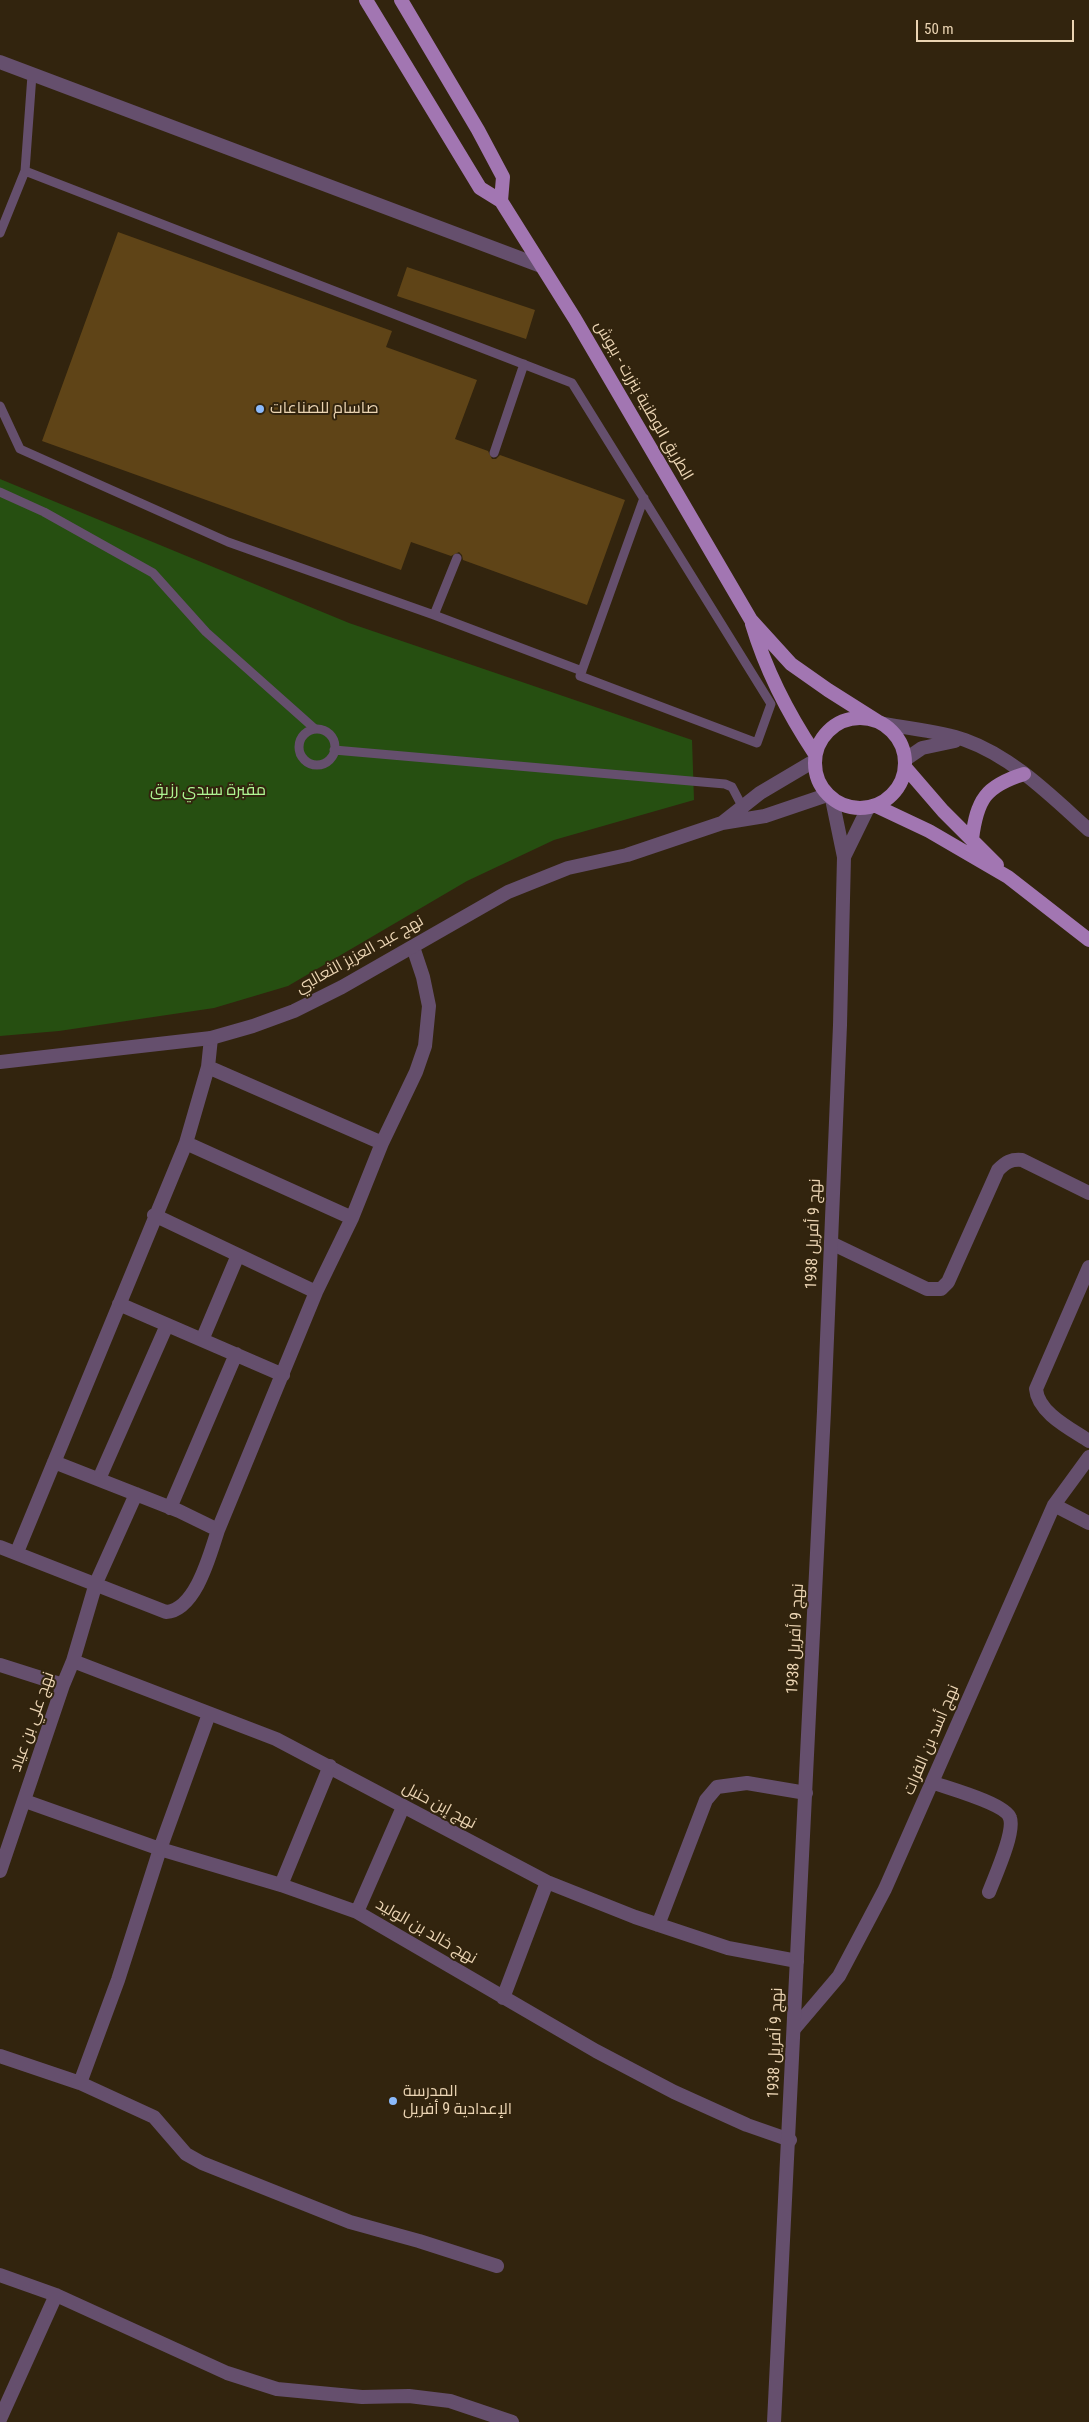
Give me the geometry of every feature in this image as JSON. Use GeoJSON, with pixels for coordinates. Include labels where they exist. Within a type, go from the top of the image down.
{"type":"FeatureCollection","features":[{"type":"Feature","properties":{"kind":"main road","name":"الطريق الوطنية بنزرت - ببوش"},"geometry":{"type":"LineString","coordinates":[[366,0],[480,188],[501,201],[751,620],[771,676],[787,710],[814,758]]}},
{"type":"Feature","properties":{"kind":"main road"},"geometry":{"type":"LineString","coordinates":[[401,0],[478,130],[503,177],[501,201]]}},
{"type":"Feature","properties":{"kind":"main road","name":"الطريق الوطنية بنزرت - ببوش"},"geometry":{"type":"LineString","coordinates":[[751,620],[791,664],[828,690],[881,722]]}},
{"type":"Feature","properties":{"kind":"main road"},"geometry":{"type":"LineString","coordinates":[[906,763],[899,788],[889,798],[872,807],[855,808],[843,805],[829,797],[817,778],[814,758],[824,735],[839,722],[858,717],[881,722],[898,736],[906,763],[943,811],[1008,877]]}},
{"type":"Feature","properties":{"kind":"main road"},"geometry":{"type":"LineString","coordinates":[[972,839],[975,816],[983,798],[998,784],[1024,774]]}},
{"type":"Feature","properties":{"kind":"main road"},"geometry":{"type":"LineString","coordinates":[[872,807],[929,831],[1008,877],[1089,940]]}},
{"type":"Feature","properties":{"kind":"street"},"geometry":{"type":"LineString","coordinates":[[0,62],[541,266]]}},
{"type":"Feature","properties":{"kind":"street"},"geometry":{"type":"LineString","coordinates":[[881,722],[963,739],[996,754],[1024,774],[1089,830]]}},
{"type":"Feature","properties":{"kind":"street"},"geometry":{"type":"LineString","coordinates":[[906,763],[922,748],[963,739]]}},
{"type":"Feature","properties":{"kind":"street"},"geometry":{"type":"LineString","coordinates":[[722,823],[742,806],[814,758]]}},
{"type":"Feature","properties":{"kind":"street"},"geometry":{"type":"LineString","coordinates":[[722,823],[765,816],[829,797],[844,857]]}},
{"type":"Feature","properties":{"kind":"street"},"geometry":{"type":"LineString","coordinates":[[844,857],[872,807]]}},
{"type":"Feature","properties":{"kind":"street","name":"نهج عبد العزيز الثعالبي"},"geometry":{"type":"LineString","coordinates":[[0,1062],[211,1038],[294,1011],[508,892],[568,868],[627,855],[722,823]]}},
{"type":"Feature","properties":{"kind":"street","name":"نهج 9 أفريل 1938"},"geometry":{"type":"LineString","coordinates":[[774,2422],[790,2140],[831,1243],[844,857]]}},
{"type":"Feature","properties":{"kind":"street"},"geometry":{"type":"LineString","coordinates":[[0,1546],[166,1612],[174,1612],[184,1604],[195,1588],[207,1562],[218,1530],[316,1292],[352,1218],[382,1143],[416,1072],[425,1046],[429,1006],[423,977],[412,947]]}},
{"type":"Feature","properties":{"kind":"street"},"geometry":{"type":"LineString","coordinates":[[17,1552],[154,1216],[186,1143],[208,1067],[211,1038]]}},
{"type":"Feature","properties":{"kind":"street"},"geometry":{"type":"LineString","coordinates":[[208,1067],[382,1143]]}},
{"type":"Feature","properties":{"kind":"street"},"geometry":{"type":"LineString","coordinates":[[186,1143],[352,1218]]}},
{"type":"Feature","properties":{"kind":"street"},"geometry":{"type":"LineString","coordinates":[[831,1243],[927,1289],[941,1289],[948,1282],[998,1170],[1006,1162],[1014,1159],[1022,1160],[1089,1193]]}},
{"type":"Feature","properties":{"kind":"street"},"geometry":{"type":"LineString","coordinates":[[154,1216],[316,1292]]}},
{"type":"Feature","properties":{"kind":"street"},"geometry":{"type":"LineString","coordinates":[[202,1340],[238,1255]]}},
{"type":"Feature","properties":{"kind":"street"},"geometry":{"type":"LineString","coordinates":[[1089,1267],[1036,1389],[1037,1397],[1050,1414],[1089,1441]]}},
{"type":"Feature","properties":{"kind":"street"},"geometry":{"type":"LineString","coordinates":[[119,1304],[283,1375]]}},
{"type":"Feature","properties":{"kind":"street"},"geometry":{"type":"LineString","coordinates":[[99,1479],[167,1325]]}},
{"type":"Feature","properties":{"kind":"street"},"geometry":{"type":"LineString","coordinates":[[170,1508],[236,1354]]}},
{"type":"Feature","properties":{"kind":"street","name":"نهج أسد بن الفرات"},"geometry":{"type":"LineString","coordinates":[[794,2029],[839,1976],[885,1889],[934,1783],[1054,1505],[1089,1457]]}},
{"type":"Feature","properties":{"kind":"street"},"geometry":{"type":"LineString","coordinates":[[54,1462],[170,1508],[218,1530]]}},
{"type":"Feature","properties":{"kind":"street","name":"نهج علي بن عياد"},"geometry":{"type":"LineString","coordinates":[[0,1871],[73,1660],[96,1583],[136,1494]]}},
{"type":"Feature","properties":{"kind":"street"},"geometry":{"type":"LineString","coordinates":[[1054,1505],[1089,1523]]}},
{"type":"Feature","properties":{"kind":"street","name":"نهج إبن حنبل"},"geometry":{"type":"LineString","coordinates":[[73,1660],[276,1739],[547,1882],[658,1925],[728,1948],[797,1961]]}},
{"type":"Feature","properties":{"kind":"street"},"geometry":{"type":"LineString","coordinates":[[0,1665],[63,1685]]}},
{"type":"Feature","properties":{"kind":"street"},"geometry":{"type":"LineString","coordinates":[[80,2083],[121,1972],[160,1849],[209,1714]]}},
{"type":"Feature","properties":{"kind":"street"},"geometry":{"type":"LineString","coordinates":[[282,1885],[330,1766]]}},
{"type":"Feature","properties":{"kind":"street"},"geometry":{"type":"LineString","coordinates":[[658,1925],[706,1800],[717,1788],[747,1783],[806,1793]]}},
{"type":"Feature","properties":{"kind":"street"},"geometry":{"type":"LineString","coordinates":[[934,1783],[994,1805],[1005,1811],[1010,1817],[1010,1831],[990,1892]]}},
{"type":"Feature","properties":{"kind":"street","name":"نهج خالد بن الوليد"},"geometry":{"type":"LineString","coordinates":[[25,1801],[160,1849],[282,1885],[356,1912],[596,2051],[674,2092],[747,2125],[790,2140]]}},
{"type":"Feature","properties":{"kind":"street"},"geometry":{"type":"LineString","coordinates":[[356,1912],[403,1807]]}},
{"type":"Feature","properties":{"kind":"street"},"geometry":{"type":"LineString","coordinates":[[503,1998],[547,1882]]}},
{"type":"Feature","properties":{"kind":"street"},"geometry":{"type":"LineString","coordinates":[[0,2056],[80,2083],[154,2117],[186,2154],[202,2164],[357,2225],[419,2241],[497,2266]]}},
{"type":"Feature","properties":{"kind":"street"},"geometry":{"type":"LineString","coordinates":[[0,2275],[56,2295],[228,2373],[277,2389],[362,2397],[409,2396],[442,2400],[512,2422]]}},
{"type":"Feature","properties":{"kind":"street"},"geometry":{"type":"LineString","coordinates":[[0,2419],[56,2295]]}},
{"type":"Feature","properties":{"kind":"lane"},"geometry":{"type":"LineString","coordinates":[[0,233],[25,171],[32,75]]}},
{"type":"Feature","properties":{"kind":"lane"},"geometry":{"type":"LineString","coordinates":[[25,171],[572,383],[644,498],[772,704],[757,742],[580,676],[644,498]]}},
{"type":"Feature","properties":{"kind":"lane"},"geometry":{"type":"LineString","coordinates":[[494,453],[524,364]]}},
{"type":"Feature","properties":{"kind":"lane"},"geometry":{"type":"LineString","coordinates":[[0,406],[20,449],[228,542],[434,615],[582,671]]}},
{"type":"Feature","properties":{"kind":"lane"},"geometry":{"type":"LineString","coordinates":[[0,492],[44,512],[152,573],[206,632],[315,729],[329,733],[333,738],[334,750],[331,758],[325,762],[312,764],[305,760],[299,748],[300,741],[309,731],[315,729]]}},
{"type":"Feature","properties":{"kind":"lane"},"geometry":{"type":"LineString","coordinates":[[434,615],[457,558]]}},
{"type":"Feature","properties":{"kind":"lane"},"geometry":{"type":"LineString","coordinates":[[334,750],[725,784],[732,787],[742,806]]}},
{"type":"Feature","properties":{"kind":"green space","name":"مقبرة سيدي رزيق"},"geometry":{"type":"Polygon","coordinates":[[[0,479],[349,623],[692,740],[694,800],[554,840],[467,881],[288,986],[214,1008],[59,1031],[0,1036],[0,479]]]}},
{"type":"Feature","properties":{"kind":"building","name":"صاسام للصناعات"},"geometry":{"type":"Polygon","coordinates":[[[118,232],[392,331],[386,347],[477,380],[455,439],[488,451],[492,459],[496,459],[500,455],[625,500],[587,605],[463,560],[459,552],[451,556],[411,542],[401,570],[42,441],[118,232]]]}},
{"type":"Feature","properties":{"kind":"building"},"geometry":{"type":"Polygon","coordinates":[[[407,267],[535,310],[526,339],[397,296],[407,267]]]}},
{"type":"Feature","properties":{"kind":"place","name":"صاسام للصناعات"},"geometry":{"type":"Point","coordinates":[260,409]}},
{"type":"Feature","properties":{"kind":"place","name":"المدرسة الإعدادية 9 أفريل"},"geometry":{"type":"Point","coordinates":[393,2101]}}]}
